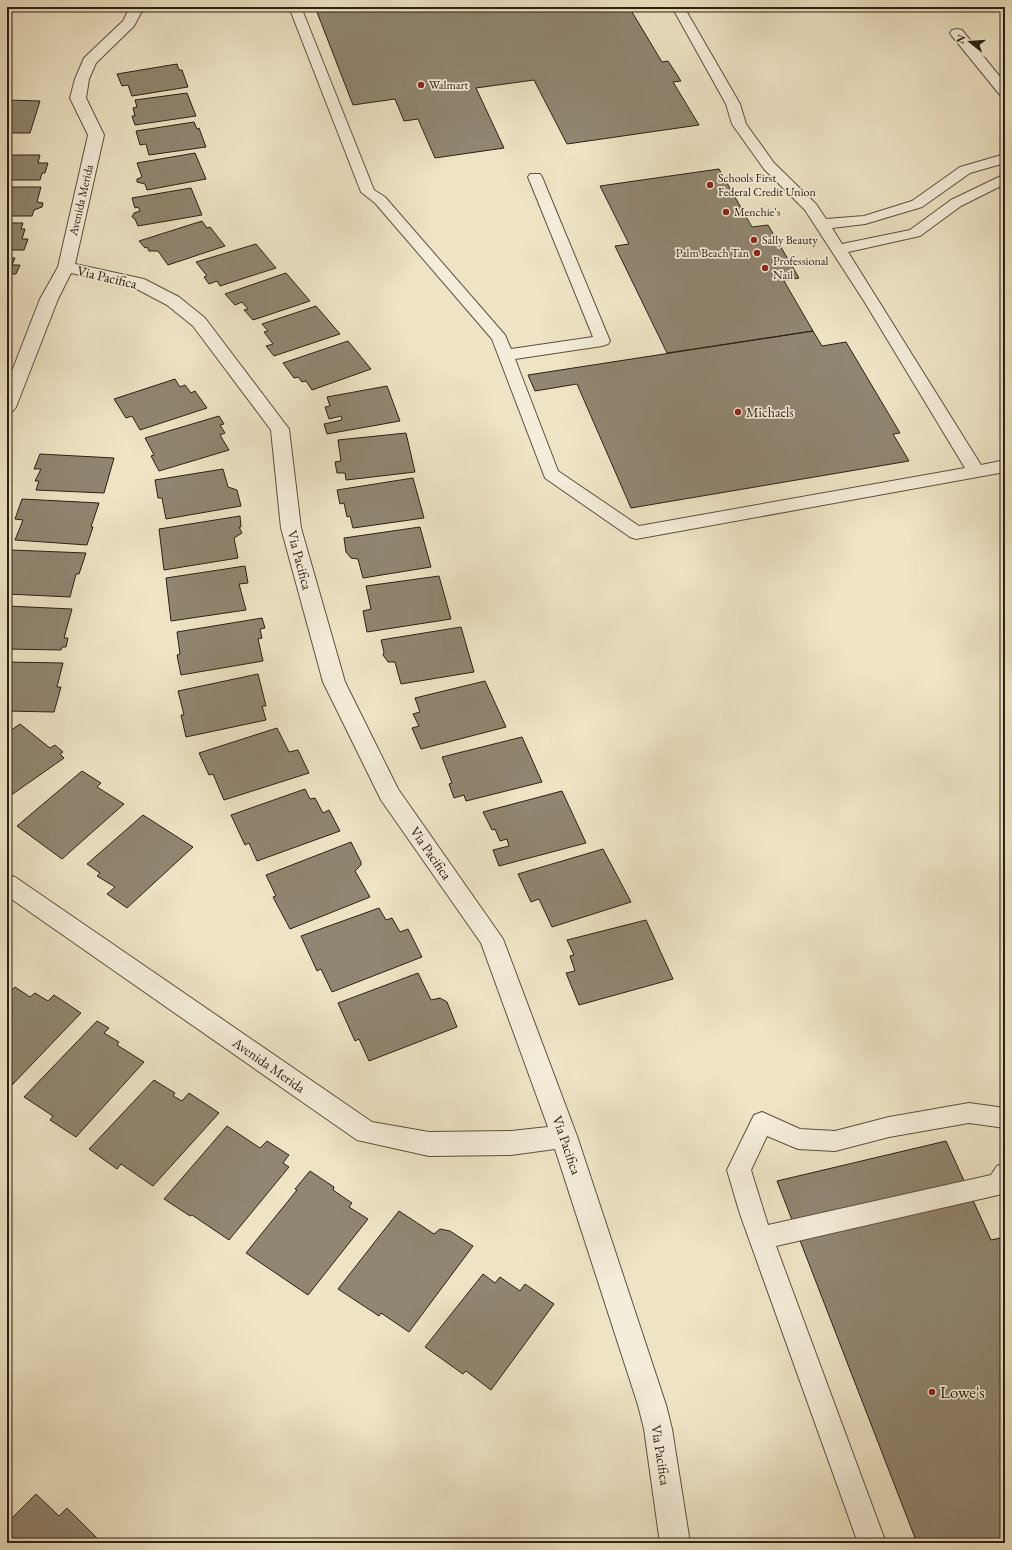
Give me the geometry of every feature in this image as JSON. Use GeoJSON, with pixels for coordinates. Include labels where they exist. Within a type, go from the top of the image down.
{"type":"FeatureCollection","features":[{"type":"Feature","properties":{"kind":"street","name":"Avenida Merida"},"geometry":{"type":"LineString","coordinates":[[7,407],[49,299],[66,267],[96,135],[78,98],[82,79],[89,61],[129,23],[137,7]]}},
{"type":"Feature","properties":{"kind":"street","name":"Via Pacifica"},"geometry":{"type":"LineString","coordinates":[[66,267],[138,283],[173,301],[199,322],[280,429],[291,528],[334,682],[389,794],[490,939],[564,1136],[655,1417],[675,1543]]}},
{"type":"Feature","properties":{"kind":"street","name":"Avenida Merida"},"geometry":{"type":"LineString","coordinates":[[7,884],[366,1132],[429,1144],[511,1143],[564,1136]]}},
{"type":"Feature","properties":{"kind":"lane"},"geometry":{"type":"LineString","coordinates":[[295,7],[368,192],[380,200],[499,338],[551,474],[636,533],[1005,466]]}},
{"type":"Feature","properties":{"kind":"lane"},"geometry":{"type":"LineString","coordinates":[[678,7],[733,104],[739,124],[769,166],[811,207],[839,249],[976,471]]}},
{"type":"Feature","properties":{"kind":"lane"},"geometry":{"type":"LineString","coordinates":[[957,33],[1005,92]]}},
{"type":"Feature","properties":{"kind":"lane"},"geometry":{"type":"LineString","coordinates":[[822,224],[865,220],[917,204],[965,170],[1005,158]]}},
{"type":"Feature","properties":{"kind":"lane"},"geometry":{"type":"LineString","coordinates":[[506,355],[602,341],[535,176]]}},
{"type":"Feature","properties":{"kind":"lane"},"geometry":{"type":"LineString","coordinates":[[839,249],[915,233],[956,203],[1005,178]]}},
{"type":"Feature","properties":{"kind":"lane"},"geometry":{"type":"LineString","coordinates":[[872,1543],[761,1238],[738,1170],[762,1122],[798,1138],[835,1141],[889,1127],[969,1113],[1005,1118]]}},
{"type":"Feature","properties":{"kind":"lane"},"geometry":{"type":"LineString","coordinates":[[761,1238],[998,1184],[1005,1174]]}},
{"type":"Feature","properties":{"kind":"building","name":"Walmart"},"geometry":{"type":"Polygon","coordinates":[[[315,7],[629,7],[662,62],[668,61],[681,81],[673,82],[699,125],[567,144],[534,80],[476,88],[504,148],[435,158],[418,119],[404,121],[395,99],[353,105],[315,7]]]}},
{"type":"Feature","properties":{"kind":"building"},"geometry":{"type":"Polygon","coordinates":[[[177,64],[179,70],[182,70],[188,87],[132,96],[128,85],[122,86],[117,74],[177,64]]]}},
{"type":"Feature","properties":{"kind":"building"},"geometry":{"type":"Polygon","coordinates":[[[187,93],[196,116],[135,125],[132,116],[135,116],[133,108],[137,107],[135,100],[187,93]]]}},
{"type":"Feature","properties":{"kind":"building"},"geometry":{"type":"Polygon","coordinates":[[[7,100],[40,101],[30,133],[7,133],[7,100]]]}},
{"type":"Feature","properties":{"kind":"building"},"geometry":{"type":"Polygon","coordinates":[[[194,122],[197,129],[199,128],[206,147],[149,155],[146,144],[140,145],[136,131],[194,122]]]}},
{"type":"Feature","properties":{"kind":"building"},"geometry":{"type":"Polygon","coordinates":[[[195,153],[206,179],[147,190],[145,184],[137,182],[137,179],[142,177],[137,163],[195,153]]]}},
{"type":"Feature","properties":{"kind":"building"},"geometry":{"type":"Polygon","coordinates":[[[7,155],[40,155],[38,163],[48,163],[45,173],[42,173],[40,180],[7,180],[7,155]]]}},
{"type":"Feature","properties":{"kind":"building"},"geometry":{"type":"Polygon","coordinates":[[[719,169],[752,227],[768,225],[799,278],[784,281],[813,331],[667,353],[615,246],[629,244],[600,186],[719,169]]]}},
{"type":"Feature","properties":{"kind":"building"},"geometry":{"type":"Polygon","coordinates":[[[7,187],[41,187],[37,202],[43,203],[42,207],[34,210],[32,216],[7,216],[7,187]]]}},
{"type":"Feature","properties":{"kind":"building"},"geometry":{"type":"Polygon","coordinates":[[[191,188],[202,215],[138,226],[135,219],[132,217],[134,213],[140,211],[138,207],[135,208],[132,198],[191,188]]]}},
{"type":"Feature","properties":{"kind":"building"},"geometry":{"type":"Polygon","coordinates":[[[202,221],[207,228],[210,227],[225,246],[168,265],[158,251],[149,251],[147,247],[145,248],[139,241],[202,221]]]}},
{"type":"Feature","properties":{"kind":"building"},"geometry":{"type":"Polygon","coordinates":[[[7,223],[23,223],[21,229],[25,229],[22,239],[28,239],[24,250],[7,250],[7,223]]]}},
{"type":"Feature","properties":{"kind":"building"},"geometry":{"type":"Polygon","coordinates":[[[256,244],[276,268],[220,286],[217,281],[209,284],[204,277],[207,276],[196,262],[256,244]]]}},
{"type":"Feature","properties":{"kind":"building"},"geometry":{"type":"Polygon","coordinates":[[[7,258],[15,258],[12,265],[20,265],[16,274],[9,274],[7,279],[7,258]]]}},
{"type":"Feature","properties":{"kind":"building"},"geometry":{"type":"Polygon","coordinates":[[[286,273],[310,301],[253,320],[244,310],[248,309],[242,302],[235,305],[225,294],[286,273]]]}},
{"type":"Feature","properties":{"kind":"building"},"geometry":{"type":"Polygon","coordinates":[[[316,306],[340,334],[274,356],[266,346],[273,344],[264,332],[268,331],[262,324],[316,306]]]}},
{"type":"Feature","properties":{"kind":"building","name":"Michaels"},"geometry":{"type":"Polygon","coordinates":[[[813,331],[822,346],[846,342],[900,433],[893,434],[909,461],[631,508],[577,384],[535,391],[528,375],[813,331]]]}},
{"type":"Feature","properties":{"kind":"building"},"geometry":{"type":"Polygon","coordinates":[[[348,341],[371,369],[312,390],[306,381],[302,382],[298,377],[294,378],[283,363],[348,341]]]}},
{"type":"Feature","properties":{"kind":"building"},"geometry":{"type":"Polygon","coordinates":[[[175,379],[180,387],[185,385],[191,393],[195,391],[207,408],[140,430],[132,416],[126,418],[114,399],[175,379]]]}},
{"type":"Feature","properties":{"kind":"building"},"geometry":{"type":"Polygon","coordinates":[[[387,386],[400,421],[327,434],[324,424],[342,420],[341,416],[329,419],[325,407],[330,406],[327,397],[387,386]]]}},
{"type":"Feature","properties":{"kind":"building"},"geometry":{"type":"Polygon","coordinates":[[[219,416],[224,424],[220,425],[225,433],[220,435],[229,450],[159,471],[151,456],[154,455],[145,438],[219,416]]]}},
{"type":"Feature","properties":{"kind":"building"},"geometry":{"type":"Polygon","coordinates":[[[406,433],[415,472],[346,480],[345,473],[337,473],[335,462],[341,461],[338,440],[406,433]]]}},
{"type":"Feature","properties":{"kind":"building"},"geometry":{"type":"Polygon","coordinates":[[[40,454],[114,458],[104,493],[36,490],[39,481],[35,481],[41,469],[34,469],[40,454]]]}},
{"type":"Feature","properties":{"kind":"building"},"geometry":{"type":"Polygon","coordinates":[[[223,469],[228,487],[237,490],[241,506],[166,519],[162,498],[158,498],[155,480],[223,469]]]}},
{"type":"Feature","properties":{"kind":"building"},"geometry":{"type":"Polygon","coordinates":[[[413,478],[424,518],[353,528],[350,516],[347,517],[344,503],[340,504],[337,490],[413,478]]]}},
{"type":"Feature","properties":{"kind":"building"},"geometry":{"type":"Polygon","coordinates":[[[22,499],[99,503],[87,545],[15,540],[23,520],[15,519],[22,499]]]}},
{"type":"Feature","properties":{"kind":"building"},"geometry":{"type":"Polygon","coordinates":[[[240,516],[241,527],[239,527],[242,533],[234,538],[238,558],[164,570],[159,529],[240,516]]]}},
{"type":"Feature","properties":{"kind":"building"},"geometry":{"type":"Polygon","coordinates":[[[420,527],[431,567],[363,578],[358,559],[351,558],[346,552],[344,538],[420,527]]]}},
{"type":"Feature","properties":{"kind":"building"},"geometry":{"type":"Polygon","coordinates":[[[11,550],[86,553],[79,574],[76,574],[70,597],[7,594],[7,561],[11,550]]]}},
{"type":"Feature","properties":{"kind":"building"},"geometry":{"type":"Polygon","coordinates":[[[245,566],[248,583],[239,584],[246,610],[171,621],[166,578],[245,566]]]}},
{"type":"Feature","properties":{"kind":"building"},"geometry":{"type":"Polygon","coordinates":[[[439,576],[451,619],[367,632],[363,611],[371,609],[366,586],[439,576]]]}},
{"type":"Feature","properties":{"kind":"building"},"geometry":{"type":"Polygon","coordinates":[[[7,606],[72,609],[64,638],[68,638],[66,647],[62,647],[61,650],[7,649],[7,606]]]}},
{"type":"Feature","properties":{"kind":"building"},"geometry":{"type":"Polygon","coordinates":[[[262,618],[265,628],[260,629],[262,638],[258,639],[263,661],[181,675],[177,655],[180,654],[177,632],[262,618]]]}},
{"type":"Feature","properties":{"kind":"building"},"geometry":{"type":"Polygon","coordinates":[[[461,627],[474,672],[401,684],[395,662],[388,662],[383,655],[384,652],[381,640],[461,627]]]}},
{"type":"Feature","properties":{"kind":"building"},"geometry":{"type":"Polygon","coordinates":[[[7,662],[63,663],[57,687],[61,687],[54,712],[7,711],[7,662]]]}},
{"type":"Feature","properties":{"kind":"building"},"geometry":{"type":"Polygon","coordinates":[[[258,674],[266,706],[262,706],[266,720],[186,737],[181,715],[184,715],[178,691],[258,674]]]}},
{"type":"Feature","properties":{"kind":"building"},"geometry":{"type":"Polygon","coordinates":[[[485,681],[506,727],[421,749],[412,728],[419,726],[413,714],[420,712],[415,698],[485,681]]]}},
{"type":"Feature","properties":{"kind":"building"},"geometry":{"type":"Polygon","coordinates":[[[20,724],[50,748],[55,745],[63,752],[60,754],[64,758],[7,798],[7,733],[20,724]]]}},
{"type":"Feature","properties":{"kind":"building"},"geometry":{"type":"Polygon","coordinates":[[[277,728],[289,752],[298,750],[309,773],[224,800],[213,774],[209,775],[199,753],[277,728]]]}},
{"type":"Feature","properties":{"kind":"building"},"geometry":{"type":"Polygon","coordinates":[[[522,737],[542,782],[466,801],[464,795],[454,798],[449,784],[452,783],[442,757],[522,737]]]}},
{"type":"Feature","properties":{"kind":"building"},"geometry":{"type":"Polygon","coordinates":[[[82,771],[101,783],[97,787],[124,804],[62,859],[17,826],[82,771]]]}},
{"type":"Feature","properties":{"kind":"building"},"geometry":{"type":"Polygon","coordinates":[[[305,789],[310,799],[315,798],[323,813],[329,810],[340,831],[257,861],[249,843],[245,845],[231,815],[305,789]]]}},
{"type":"Feature","properties":{"kind":"building"},"geometry":{"type":"Polygon","coordinates":[[[562,791],[586,843],[499,866],[493,850],[509,846],[507,839],[500,841],[495,829],[492,830],[483,812],[562,791]]]}},
{"type":"Feature","properties":{"kind":"building"},"geometry":{"type":"Polygon","coordinates":[[[143,815],[193,847],[127,908],[107,894],[115,887],[97,876],[100,873],[87,864],[143,815]]]}},
{"type":"Feature","properties":{"kind":"building"},"geometry":{"type":"Polygon","coordinates":[[[351,842],[361,862],[361,865],[355,871],[370,897],[290,929],[273,897],[276,896],[266,875],[351,842]]]}},
{"type":"Feature","properties":{"kind":"building"},"geometry":{"type":"Polygon","coordinates":[[[603,849],[631,902],[552,927],[539,899],[531,902],[518,874],[603,849]]]}},
{"type":"Feature","properties":{"kind":"building"},"geometry":{"type":"Polygon","coordinates":[[[379,908],[386,920],[392,918],[400,932],[408,929],[422,957],[332,992],[321,969],[317,971],[301,936],[379,908]]]}},
{"type":"Feature","properties":{"kind":"building"},"geometry":{"type":"Polygon","coordinates":[[[646,920],[673,979],[579,1005],[566,973],[575,971],[570,956],[574,955],[567,940],[646,920]]]}},
{"type":"Feature","properties":{"kind":"building"},"geometry":{"type":"Polygon","coordinates":[[[418,973],[431,1000],[440,998],[447,1002],[457,1027],[369,1061],[359,1039],[355,1041],[338,1003],[418,973]]]}},
{"type":"Feature","properties":{"kind":"building"},"geometry":{"type":"Polygon","coordinates":[[[15,987],[30,997],[35,993],[48,1001],[54,995],[81,1013],[12,1085],[7,1082],[7,995],[15,987]]]}},
{"type":"Feature","properties":{"kind":"building"},"geometry":{"type":"Polygon","coordinates":[[[97,1021],[109,1028],[104,1033],[119,1042],[117,1045],[144,1062],[76,1137],[50,1120],[53,1116],[24,1097],[97,1021]]]}},
{"type":"Feature","properties":{"kind":"building"},"geometry":{"type":"Polygon","coordinates":[[[154,1080],[175,1093],[173,1096],[182,1101],[189,1093],[219,1113],[153,1186],[121,1164],[117,1169],[89,1149],[154,1080]]]}},
{"type":"Feature","properties":{"kind":"building"},"geometry":{"type":"Polygon","coordinates":[[[227,1126],[260,1148],[267,1141],[289,1155],[283,1163],[289,1167],[229,1240],[192,1215],[190,1216],[164,1199],[227,1126]]]}},
{"type":"Feature","properties":{"kind":"building","name":"Lowe's"},"geometry":{"type":"Polygon","coordinates":[[[946,1141],[991,1240],[1005,1237],[1005,1543],[917,1543],[777,1181],[946,1141]]]}},
{"type":"Feature","properties":{"kind":"building"},"geometry":{"type":"Polygon","coordinates":[[[310,1171],[334,1187],[333,1190],[352,1203],[349,1207],[368,1219],[308,1295],[246,1253],[297,1190],[295,1189],[310,1171]]]}},
{"type":"Feature","properties":{"kind":"building"},"geometry":{"type":"Polygon","coordinates":[[[399,1211],[434,1234],[440,1229],[450,1231],[473,1246],[409,1332],[381,1313],[379,1316],[338,1289],[399,1211]]]}},
{"type":"Feature","properties":{"kind":"building"},"geometry":{"type":"Polygon","coordinates":[[[483,1274],[495,1283],[500,1277],[520,1291],[525,1284],[554,1304],[491,1390],[466,1371],[463,1374],[425,1347],[483,1274]]]}},
{"type":"Feature","properties":{"kind":"building"},"geometry":{"type":"Polygon","coordinates":[[[36,1494],[59,1516],[67,1508],[102,1543],[7,1543],[7,1523],[36,1494]]]}},
{"type":"Feature","properties":{"kind":"place","name":"Walmart"},"geometry":{"type":"Point","coordinates":[421,85]}},
{"type":"Feature","properties":{"kind":"place","name":"Schools First Federal Credit Union"},"geometry":{"type":"Point","coordinates":[710,185]}},
{"type":"Feature","properties":{"kind":"place","name":"Menchie's"},"geometry":{"type":"Point","coordinates":[726,212]}},
{"type":"Feature","properties":{"kind":"place","name":"Sally Beauty"},"geometry":{"type":"Point","coordinates":[754,240]}},
{"type":"Feature","properties":{"kind":"place","name":"Palm Beach Tan"},"geometry":{"type":"Point","coordinates":[757,253]}},
{"type":"Feature","properties":{"kind":"place","name":"Professional Nail"},"geometry":{"type":"Point","coordinates":[765,268]}},
{"type":"Feature","properties":{"kind":"place","name":"Michaels"},"geometry":{"type":"Point","coordinates":[738,412]}},
{"type":"Feature","properties":{"kind":"place","name":"Lowe's"},"geometry":{"type":"Point","coordinates":[932,1392]}}]}
